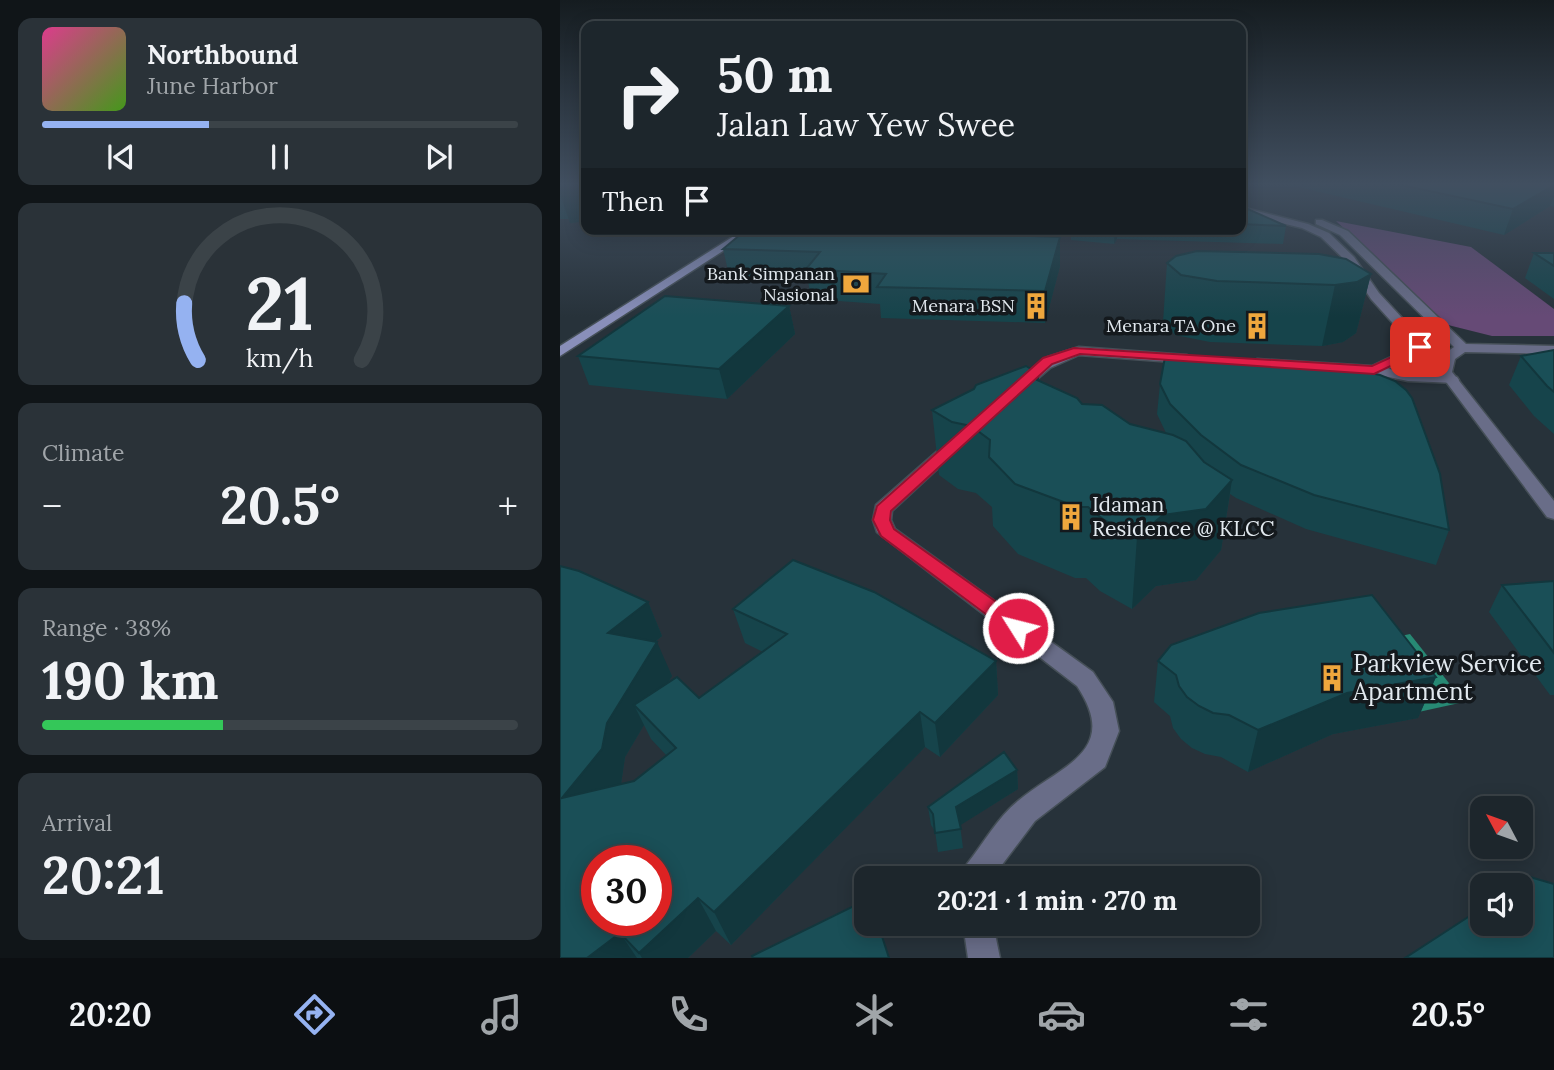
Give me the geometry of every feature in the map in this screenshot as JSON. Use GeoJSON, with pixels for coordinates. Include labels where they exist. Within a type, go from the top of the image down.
{"type":"FeatureCollection","features":[{"type":"Feature","properties":{"kind":"main road"},"geometry":{"type":"LineString","coordinates":[[560,338],[723,235]]}},
{"type":"Feature","properties":{"kind":"main road"},"geometry":{"type":"LineString","coordinates":[[560,352],[743,235]]}},
{"type":"Feature","properties":{"kind":"street"},"geometry":{"type":"LineString","coordinates":[[1309,228],[1325,235],[1350,259],[1375,296],[1449,376],[1554,513]]}},
{"type":"Feature","properties":{"kind":"street"},"geometry":{"type":"LineString","coordinates":[[1329,228],[1343,233],[1462,348]]}},
{"type":"Feature","properties":{"kind":"street"},"geometry":{"type":"LineString","coordinates":[[1374,370],[1420,347]]}},
{"type":"Feature","properties":{"kind":"street"},"geometry":{"type":"LineString","coordinates":[[1449,376],[1449,357],[1462,348],[1554,350]]}},
{"type":"Feature","properties":{"kind":"street"},"geometry":{"type":"LineString","coordinates":[[1004,401],[1048,361],[1068,352],[1201,359]]}},
{"type":"Feature","properties":{"kind":"street"},"geometry":{"type":"LineString","coordinates":[[1241,362],[1449,376]]}},
{"type":"Feature","properties":{"kind":"street"},"geometry":{"type":"LineString","coordinates":[[964,437],[883,509],[882,520],[887,532],[1085,679],[1101,702],[1106,731],[1096,759],[1025,812],[985,866]]}},
{"type":"Feature","properties":{"kind":"street"},"geometry":{"type":"LineString","coordinates":[[980,936],[984,958]]}},
{"type":"Feature","properties":{"kind":"shaded area"},"geometry":{"type":"Polygon","coordinates":[[[1343,228],[1371,228],[1471,247],[1554,309],[1554,336],[1492,336],[1448,325],[1343,228]]]}},
{"type":"Feature","properties":{"kind":"shaded area"},"geometry":{"type":"Polygon","coordinates":[[[1410,634],[1464,702],[1414,713],[1364,644],[1410,634]]]}},
{"type":"Feature","properties":{"kind":"building"},"geometry":{"type":"Polygon","coordinates":[[[740,235],[1060,237],[1045,291],[877,287],[886,274],[806,269],[820,252],[723,249],[740,235]]]}},
{"type":"Feature","properties":{"kind":"building"},"geometry":{"type":"Polygon","coordinates":[[[1197,251],[1319,254],[1346,259],[1371,274],[1357,282],[1335,285],[1217,281],[1181,275],[1167,263],[1176,256],[1197,251]]]}},
{"type":"Feature","properties":{"kind":"building"},"geometry":{"type":"Polygon","coordinates":[[[1534,253],[1554,253],[1554,266],[1534,253]]]}},
{"type":"Feature","properties":{"kind":"building"},"geometry":{"type":"Polygon","coordinates":[[[665,296],[789,306],[719,369],[578,356],[665,296]]]}},
{"type":"Feature","properties":{"kind":"building"},"geometry":{"type":"Polygon","coordinates":[[[1554,350],[1554,392],[1521,356],[1554,350]]]}},
{"type":"Feature","properties":{"kind":"building"},"geometry":{"type":"Polygon","coordinates":[[[1165,357],[1351,369],[1395,381],[1412,398],[1440,474],[1449,530],[1314,495],[1241,465],[1201,435],[1170,404],[1160,384],[1165,357]]]}},
{"type":"Feature","properties":{"kind":"building"},"geometry":{"type":"Polygon","coordinates":[[[1026,366],[1039,374],[1037,380],[1077,398],[1082,404],[1102,405],[1130,424],[1186,441],[1204,462],[1232,480],[1206,509],[1163,515],[1137,537],[1104,520],[1088,507],[1077,507],[1015,484],[989,457],[990,440],[971,426],[952,422],[932,410],[974,389],[976,385],[1026,366]]]}},
{"type":"Feature","properties":{"kind":"building"},"geometry":{"type":"Polygon","coordinates":[[[793,560],[874,592],[996,661],[935,723],[920,712],[714,912],[698,898],[672,922],[672,845],[581,845],[581,936],[616,936],[587,958],[560,958],[560,566],[579,571],[648,602],[608,633],[657,642],[607,723],[602,749],[562,798],[634,781],[676,748],[634,705],[677,677],[699,698],[787,634],[733,609],[793,560]]]}},
{"type":"Feature","properties":{"kind":"building"},"geometry":{"type":"Polygon","coordinates":[[[1554,581],[1554,653],[1502,585],[1554,581]]]}},
{"type":"Feature","properties":{"kind":"building"},"geometry":{"type":"Polygon","coordinates":[[[1372,595],[1436,677],[1347,693],[1258,730],[1229,715],[1213,713],[1199,706],[1187,697],[1179,686],[1176,675],[1158,661],[1171,645],[1259,613],[1372,595]]]}},
{"type":"Feature","properties":{"kind":"building"},"geometry":{"type":"Polygon","coordinates":[[[1004,752],[1017,770],[956,807],[961,829],[935,833],[933,814],[928,807],[1004,752]]]}},
{"type":"Feature","properties":{"kind":"building"},"geometry":{"type":"Polygon","coordinates":[[[1533,878],[1554,884],[1554,958],[1405,958],[1470,916],[1470,936],[1533,936],[1533,878]]]}},
{"type":"Feature","properties":{"kind":"building"},"geometry":{"type":"Polygon","coordinates":[[[854,906],[854,936],[882,936],[889,958],[753,958],[752,956],[854,906]]]}},
{"type":"Feature","properties":{"kind":"building"},"geometry":{"type":"Polygon","coordinates":[[[623,936],[657,936],[639,953],[623,936]]]}},
{"type":"Feature","properties":{"kind":"place","name":"Bank Simpanan Nasional"},"geometry":{"type":"Point","coordinates":[856,284]}},
{"type":"Feature","properties":{"kind":"place","name":"Menara BSN"},"geometry":{"type":"Point","coordinates":[1036,306]}},
{"type":"Feature","properties":{"kind":"place","name":"Menara TA One"},"geometry":{"type":"Point","coordinates":[1257,326]}},
{"type":"Feature","properties":{"kind":"place","name":"Idaman Residence @ KLCC"},"geometry":{"type":"Point","coordinates":[1071,517]}},
{"type":"Feature","properties":{"kind":"place","name":"Parkview Service Apartment"},"geometry":{"type":"Point","coordinates":[1332,678]}},
{"type":"Feature","properties":{"kind":"route"},"geometry":{"type":"LineString","coordinates":[[1018,628],[887,532],[882,520],[883,509],[1048,361],[1068,352],[1079,351],[1374,370],[1420,347]]}}]}
